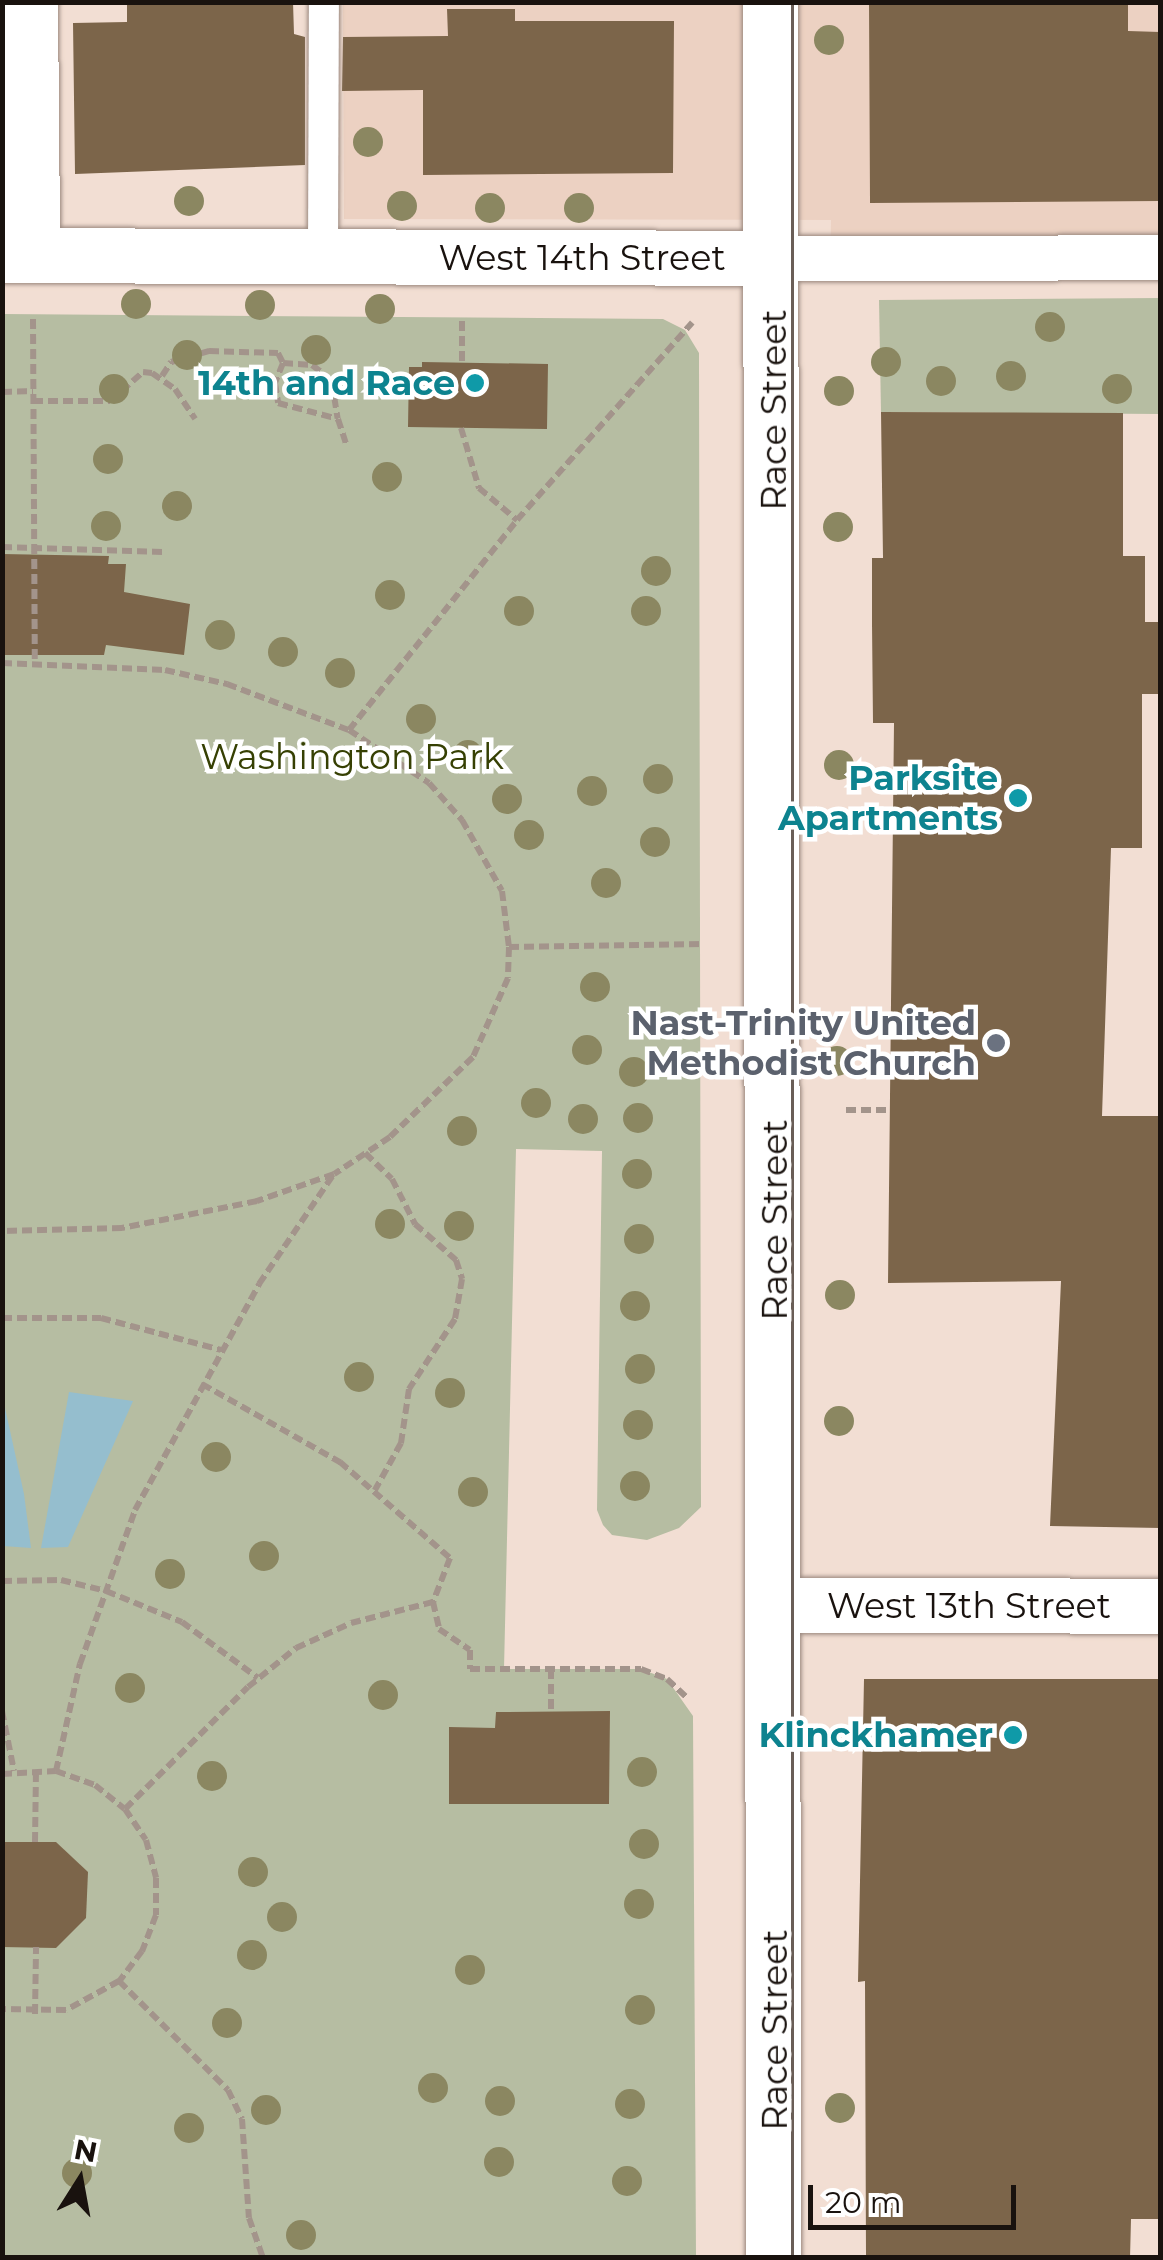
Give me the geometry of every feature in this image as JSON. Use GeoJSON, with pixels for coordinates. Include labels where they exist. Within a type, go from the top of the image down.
{"type":"FeatureCollection","features":[{"type":"Feature","properties":{"kind":"street"},"geometry":{"type":"LineString","coordinates":[[22,271],[30,2]]}},
{"type":"Feature","properties":{"kind":"street","name":"Race Street"},"geometry":{"type":"LineString","coordinates":[[770,2],[777,1605],[773,2258]]}},
{"type":"Feature","properties":{"kind":"street","name":"West 14th Street"},"geometry":{"type":"LineString","coordinates":[[22,271],[323,256],[1160,257]]}},
{"type":"Feature","properties":{"kind":"street","name":"West 13th Street"},"geometry":{"type":"LineString","coordinates":[[777,1605],[1160,1606]]}},
{"type":"Feature","properties":{"kind":"lane"},"geometry":{"type":"LineString","coordinates":[[323,256],[324,2]]}},
{"type":"Feature","properties":{"kind":"path"},"geometry":{"type":"LineString","coordinates":[[22,271],[33,390],[35,663]]}},
{"type":"Feature","properties":{"kind":"path"},"geometry":{"type":"LineString","coordinates":[[349,730],[516,520],[703,311]]}},
{"type":"Feature","properties":{"kind":"path"},"geometry":{"type":"LineString","coordinates":[[462,320],[462,362]]}},
{"type":"Feature","properties":{"kind":"path"},"geometry":{"type":"LineString","coordinates":[[162,376],[171,362],[236,350],[271,351],[283,363],[312,365],[332,383],[347,446]]}},
{"type":"Feature","properties":{"kind":"path"},"geometry":{"type":"LineString","coordinates":[[283,363],[274,384],[278,403],[338,419]]}},
{"type":"Feature","properties":{"kind":"path"},"geometry":{"type":"LineString","coordinates":[[33,401],[110,401],[143,372],[162,376],[195,418]]}},
{"type":"Feature","properties":{"kind":"path"},"geometry":{"type":"LineString","coordinates":[[2,392],[33,390]]}},
{"type":"Feature","properties":{"kind":"path"},"geometry":{"type":"LineString","coordinates":[[461,428],[479,488],[516,520]]}},
{"type":"Feature","properties":{"kind":"path"},"geometry":{"type":"LineString","coordinates":[[2,546],[163,552]]}},
{"type":"Feature","properties":{"kind":"path"},"geometry":{"type":"LineString","coordinates":[[2,663],[108,664],[196,677],[349,730],[429,783],[462,820],[502,892],[509,947],[508,978],[473,1058],[444,1091],[334,1174],[257,1202],[122,1228],[2,1232]]}},
{"type":"Feature","properties":{"kind":"path"},"geometry":{"type":"LineString","coordinates":[[509,947],[703,944]]}},
{"type":"Feature","properties":{"kind":"path"},"geometry":{"type":"LineString","coordinates":[[846,1110],[888,1110]]}},
{"type":"Feature","properties":{"kind":"path"},"geometry":{"type":"LineString","coordinates":[[365,1153],[392,1180],[415,1224],[456,1260],[462,1279],[455,1319],[409,1389],[402,1442],[375,1490]]}},
{"type":"Feature","properties":{"kind":"path"},"geometry":{"type":"LineString","coordinates":[[56,1771],[80,1664],[135,1510],[222,1350],[334,1174]]}},
{"type":"Feature","properties":{"kind":"path"},"geometry":{"type":"LineString","coordinates":[[2,1318],[101,1318],[222,1350]]}},
{"type":"Feature","properties":{"kind":"path"},"geometry":{"type":"LineString","coordinates":[[202,1384],[300,1436],[375,1490],[450,1558],[433,1602],[439,1629],[470,1650],[470,1669],[641,1669],[667,1679],[686,1697]]}},
{"type":"Feature","properties":{"kind":"path"},"geometry":{"type":"LineString","coordinates":[[2,1581],[61,1580],[106,1591],[182,1622],[258,1678]]}},
{"type":"Feature","properties":{"kind":"path"},"geometry":{"type":"LineString","coordinates":[[125,1809],[258,1678],[296,1648],[351,1624],[433,1602]]}},
{"type":"Feature","properties":{"kind":"path"},"geometry":{"type":"LineString","coordinates":[[551,1669],[551,1712]]}},
{"type":"Feature","properties":{"kind":"path"},"geometry":{"type":"LineString","coordinates":[[2,1710],[14,1771]]}},
{"type":"Feature","properties":{"kind":"path"},"geometry":{"type":"LineString","coordinates":[[35,1842],[36,1770]]}},
{"type":"Feature","properties":{"kind":"path"},"geometry":{"type":"LineString","coordinates":[[2,1774],[56,1771],[94,1786],[125,1809],[146,1840],[156,1878],[156,1915],[142,1951],[119,1981],[94,2000],[36,2014],[2,2010]]}},
{"type":"Feature","properties":{"kind":"path"},"geometry":{"type":"LineString","coordinates":[[36,1947],[36,2014]]}},
{"type":"Feature","properties":{"kind":"path"},"geometry":{"type":"LineString","coordinates":[[119,1981],[228,2090],[242,2119],[249,2218],[263,2257]]}},
{"type":"Feature","properties":{"kind":"shaded area"},"geometry":{"type":"Polygon","coordinates":[[[343,3],[1160,3],[1160,278],[830,277],[831,220],[344,219],[343,3]]]}},
{"type":"Feature","properties":{"kind":"green space"},"geometry":{"type":"Polygon","coordinates":[[[1160,298],[1160,414],[881,412],[879,300],[1160,298]]]}},
{"type":"Feature","properties":{"kind":"green space","name":"Washington Park"},"geometry":{"type":"Polygon","coordinates":[[[3,314],[663,319],[685,330],[699,353],[701,1507],[679,1528],[647,1540],[612,1535],[603,1525],[597,1510],[602,1151],[516,1149],[504,1669],[641,1669],[667,1679],[693,1716],[696,2257],[3,2257],[3,314]]]}},
{"type":"Feature","properties":{"kind":"water"},"geometry":{"type":"Polygon","coordinates":[[[69,1392],[133,1401],[68,1547],[41,1548],[69,1392]]]}},
{"type":"Feature","properties":{"kind":"water"},"geometry":{"type":"Polygon","coordinates":[[[3,1399],[24,1494],[31,1548],[3,1546],[3,1399]]]}},
{"type":"Feature","properties":{"kind":"building"},"geometry":{"type":"Polygon","coordinates":[[[127,2],[293,2],[294,34],[305,37],[305,165],[75,174],[73,23],[127,22],[127,2]]]}},
{"type":"Feature","properties":{"kind":"building"},"geometry":{"type":"Polygon","coordinates":[[[869,2],[1128,2],[1128,31],[1160,32],[1160,201],[870,203],[869,2]]]}},
{"type":"Feature","properties":{"kind":"building"},"geometry":{"type":"Polygon","coordinates":[[[447,9],[515,9],[515,21],[674,21],[673,173],[423,175],[423,90],[342,91],[343,37],[448,36],[447,9]]]}},
{"type":"Feature","properties":{"kind":"building","name":"14th and Race"},"geometry":{"type":"Polygon","coordinates":[[[422,362],[548,364],[547,429],[408,427],[409,367],[422,367],[422,362]]]}},
{"type":"Feature","properties":{"kind":"building"},"geometry":{"type":"Polygon","coordinates":[[[881,412],[1123,413],[1123,556],[1145,556],[1145,622],[1160,622],[1160,694],[1142,694],[1142,848],[1111,848],[1102,1116],[1160,1116],[1160,1528],[1050,1526],[1061,1281],[888,1283],[894,723],[873,723],[872,624],[872,558],[883,558],[881,412]]]}},
{"type":"Feature","properties":{"kind":"building"},"geometry":{"type":"Polygon","coordinates":[[[2,554],[109,556],[108,564],[126,564],[124,592],[190,604],[184,655],[106,645],[104,655],[2,655],[2,554]]]}},
{"type":"Feature","properties":{"kind":"building"},"geometry":{"type":"Polygon","coordinates":[[[864,1679],[1160,1679],[1160,2219],[1131,2219],[1130,2258],[866,2258],[865,1981],[858,1982],[864,1679]]]}},
{"type":"Feature","properties":{"kind":"building"},"geometry":{"type":"Polygon","coordinates":[[[610,1711],[609,1804],[449,1804],[449,1727],[495,1728],[496,1712],[610,1711]]]}},
{"type":"Feature","properties":{"kind":"building"},"geometry":{"type":"Polygon","coordinates":[[[2,1842],[56,1842],[88,1872],[86,1918],[56,1948],[2,1947],[2,1842]]]}},
{"type":"Feature","properties":{"kind":"tram line"},"geometry":{"type":"LineString","coordinates":[[792,2],[792,2258]]}},
{"type":"Feature","properties":{"kind":"place","name":"14th and Race"},"geometry":{"type":"Point","coordinates":[475,383]}},
{"type":"Feature","properties":{"kind":"place","name":"Parksite Apartments"},"geometry":{"type":"Point","coordinates":[1018,798]}},
{"type":"Feature","properties":{"kind":"place","name":"Nast-Trinity United Methodist Church"},"geometry":{"type":"Point","coordinates":[996,1043]}},
{"type":"Feature","properties":{"kind":"place","name":"Klinckhamer"},"geometry":{"type":"Point","coordinates":[1013,1735]}}]}
